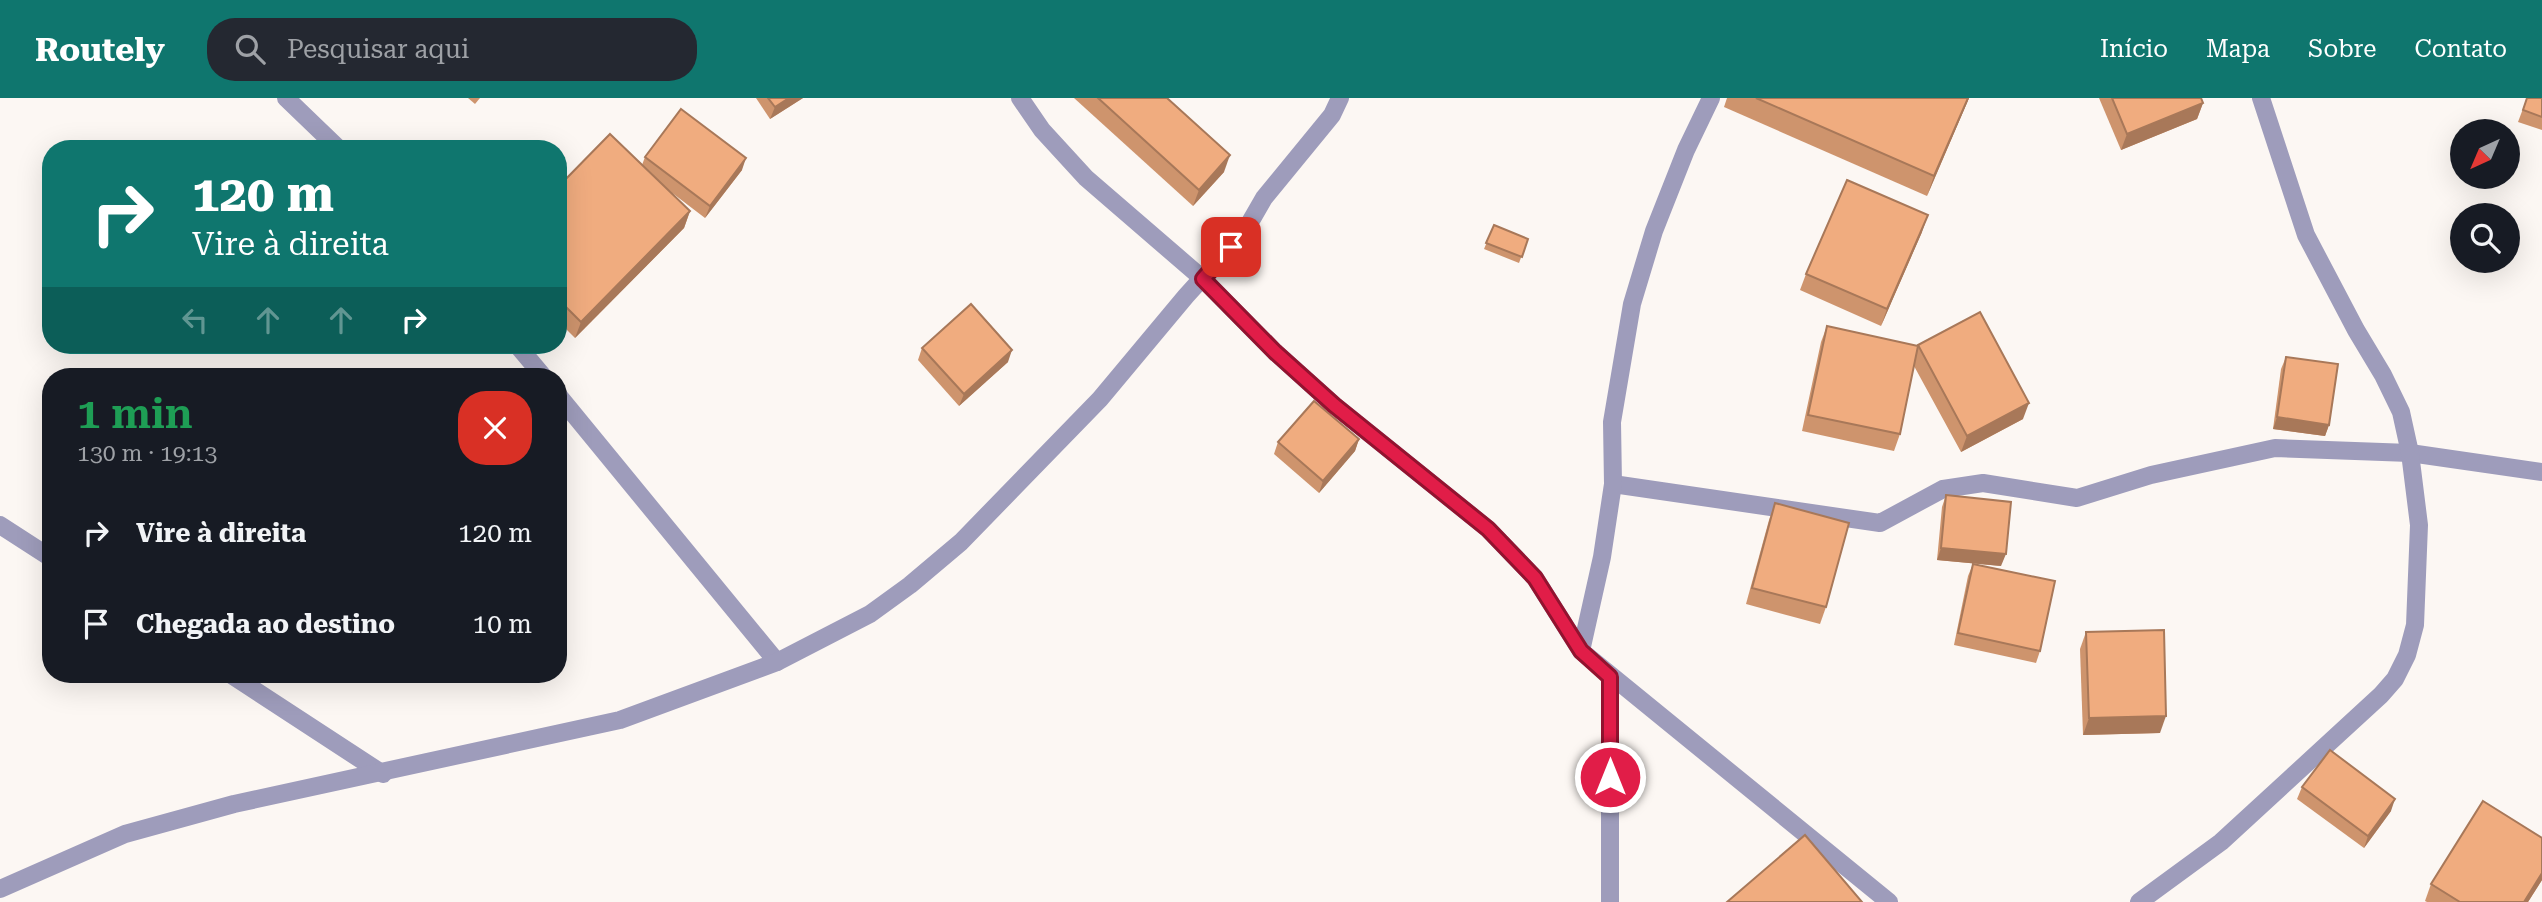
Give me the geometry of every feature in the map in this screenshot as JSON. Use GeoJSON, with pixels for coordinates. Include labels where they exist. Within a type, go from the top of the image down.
{"type":"FeatureCollection","features":[{"type":"Feature","properties":{"kind":"street"},"geometry":{"type":"LineString","coordinates":[[286,98],[330,140]]}},
{"type":"Feature","properties":{"kind":"street"},"geometry":{"type":"LineString","coordinates":[[1020,98],[1042,130],[1086,178],[1203,279],[1275,352],[1334,405],[1488,529],[1535,578],[1581,651],[1889,902]]}},
{"type":"Feature","properties":{"kind":"street"},"geometry":{"type":"LineString","coordinates":[[0,889],[125,834],[234,804],[383,774],[620,720],[777,662],[870,614],[961,542],[1100,399],[1186,296],[1245,231],[1264,198],[1332,115],[1340,98]]}},
{"type":"Feature","properties":{"kind":"street"},"geometry":{"type":"LineString","coordinates":[[1581,651],[1602,557],[1613,484],[1612,422],[1632,304],[1654,231],[1686,150],[1711,98]]}},
{"type":"Feature","properties":{"kind":"street"},"geometry":{"type":"LineString","coordinates":[[2139,902],[2221,842],[2381,695],[2395,679],[2407,655],[2415,625],[2419,525],[2410,453],[2401,412],[2306,234],[2261,98]]}},
{"type":"Feature","properties":{"kind":"street"},"geometry":{"type":"LineString","coordinates":[[525,354],[536,368]]}},
{"type":"Feature","properties":{"kind":"street"},"geometry":{"type":"LineString","coordinates":[[567,406],[777,662]]}},
{"type":"Feature","properties":{"kind":"street"},"geometry":{"type":"LineString","coordinates":[[1613,484],[1880,523],[1944,489],[1983,482],[2077,498],[2151,475],[2274,448],[2410,453],[2542,472]]}},
{"type":"Feature","properties":{"kind":"street"},"geometry":{"type":"LineString","coordinates":[[0,525],[42,552]]}},
{"type":"Feature","properties":{"kind":"street"},"geometry":{"type":"LineString","coordinates":[[1610,677],[1610,902]]}},
{"type":"Feature","properties":{"kind":"street"},"geometry":{"type":"LineString","coordinates":[[244,683],[383,774]]}},
{"type":"Feature","properties":{"kind":"building"},"geometry":{"type":"Polygon","coordinates":[[[768,98],[789,98],[775,107],[768,98]]]}},
{"type":"Feature","properties":{"kind":"building"},"geometry":{"type":"Polygon","coordinates":[[[1098,98],[1167,98],[1230,155],[1199,190],[1098,98]]]}},
{"type":"Feature","properties":{"kind":"building"},"geometry":{"type":"Polygon","coordinates":[[[1756,98],[1968,98],[1934,176],[1756,98]]]}},
{"type":"Feature","properties":{"kind":"building"},"geometry":{"type":"Polygon","coordinates":[[[2112,98],[2201,98],[2203,103],[2127,134],[2112,98]]]}},
{"type":"Feature","properties":{"kind":"building"},"geometry":{"type":"Polygon","coordinates":[[[2527,98],[2542,98],[2542,117],[2523,110],[2527,98]]]}},
{"type":"Feature","properties":{"kind":"building"},"geometry":{"type":"Polygon","coordinates":[[[681,109],[746,158],[710,206],[645,157],[681,109]]]}},
{"type":"Feature","properties":{"kind":"building"},"geometry":{"type":"Polygon","coordinates":[[[610,134],[690,211],[581,322],[567,308],[567,178],[610,134]]]}},
{"type":"Feature","properties":{"kind":"building"},"geometry":{"type":"Polygon","coordinates":[[[1847,180],[1928,215],[1887,309],[1806,274],[1847,180]]]}},
{"type":"Feature","properties":{"kind":"building"},"geometry":{"type":"Polygon","coordinates":[[[1494,225],[1528,239],[1522,257],[1486,243],[1494,225]]]}},
{"type":"Feature","properties":{"kind":"building"},"geometry":{"type":"Polygon","coordinates":[[[971,304],[1012,350],[964,394],[922,348],[971,304]]]}},
{"type":"Feature","properties":{"kind":"building"},"geometry":{"type":"Polygon","coordinates":[[[1980,312],[2029,403],[1967,436],[1918,345],[1980,312]]]}},
{"type":"Feature","properties":{"kind":"building"},"geometry":{"type":"Polygon","coordinates":[[[1827,326],[1918,346],[1900,434],[1808,415],[1827,326]]]}},
{"type":"Feature","properties":{"kind":"building"},"geometry":{"type":"Polygon","coordinates":[[[2286,357],[2338,364],[2329,425],[2277,417],[2286,357]]]}},
{"type":"Feature","properties":{"kind":"building"},"geometry":{"type":"Polygon","coordinates":[[[1314,401],[1359,439],[1323,481],[1278,442],[1314,401]]]}},
{"type":"Feature","properties":{"kind":"building"},"geometry":{"type":"Polygon","coordinates":[[[1946,495],[2011,502],[2006,554],[1941,548],[1946,495]]]}},
{"type":"Feature","properties":{"kind":"building"},"geometry":{"type":"Polygon","coordinates":[[[1775,503],[1849,523],[1826,607],[1752,588],[1775,503]]]}},
{"type":"Feature","properties":{"kind":"building"},"geometry":{"type":"Polygon","coordinates":[[[1973,564],[2055,581],[2040,651],[1958,633],[1973,564]]]}},
{"type":"Feature","properties":{"kind":"building"},"geometry":{"type":"Polygon","coordinates":[[[2164,630],[2166,716],[2089,718],[2086,632],[2164,630]]]}},
{"type":"Feature","properties":{"kind":"building"},"geometry":{"type":"Polygon","coordinates":[[[2330,750],[2395,799],[2368,836],[2302,787],[2330,750]]]}},
{"type":"Feature","properties":{"kind":"building"},"geometry":{"type":"Polygon","coordinates":[[[2483,801],[2542,838],[2542,873],[2524,902],[2460,902],[2431,884],[2483,801]]]}},
{"type":"Feature","properties":{"kind":"building"},"geometry":{"type":"Polygon","coordinates":[[[1805,835],[1862,902],[1727,902],[1805,835]]]}},
{"type":"Feature","properties":{"kind":"route"},"geometry":{"type":"LineString","coordinates":[[1231,247],[1203,279],[1275,352],[1334,405],[1488,529],[1535,578],[1581,651],[1610,677],[1610,777]]}}]}
